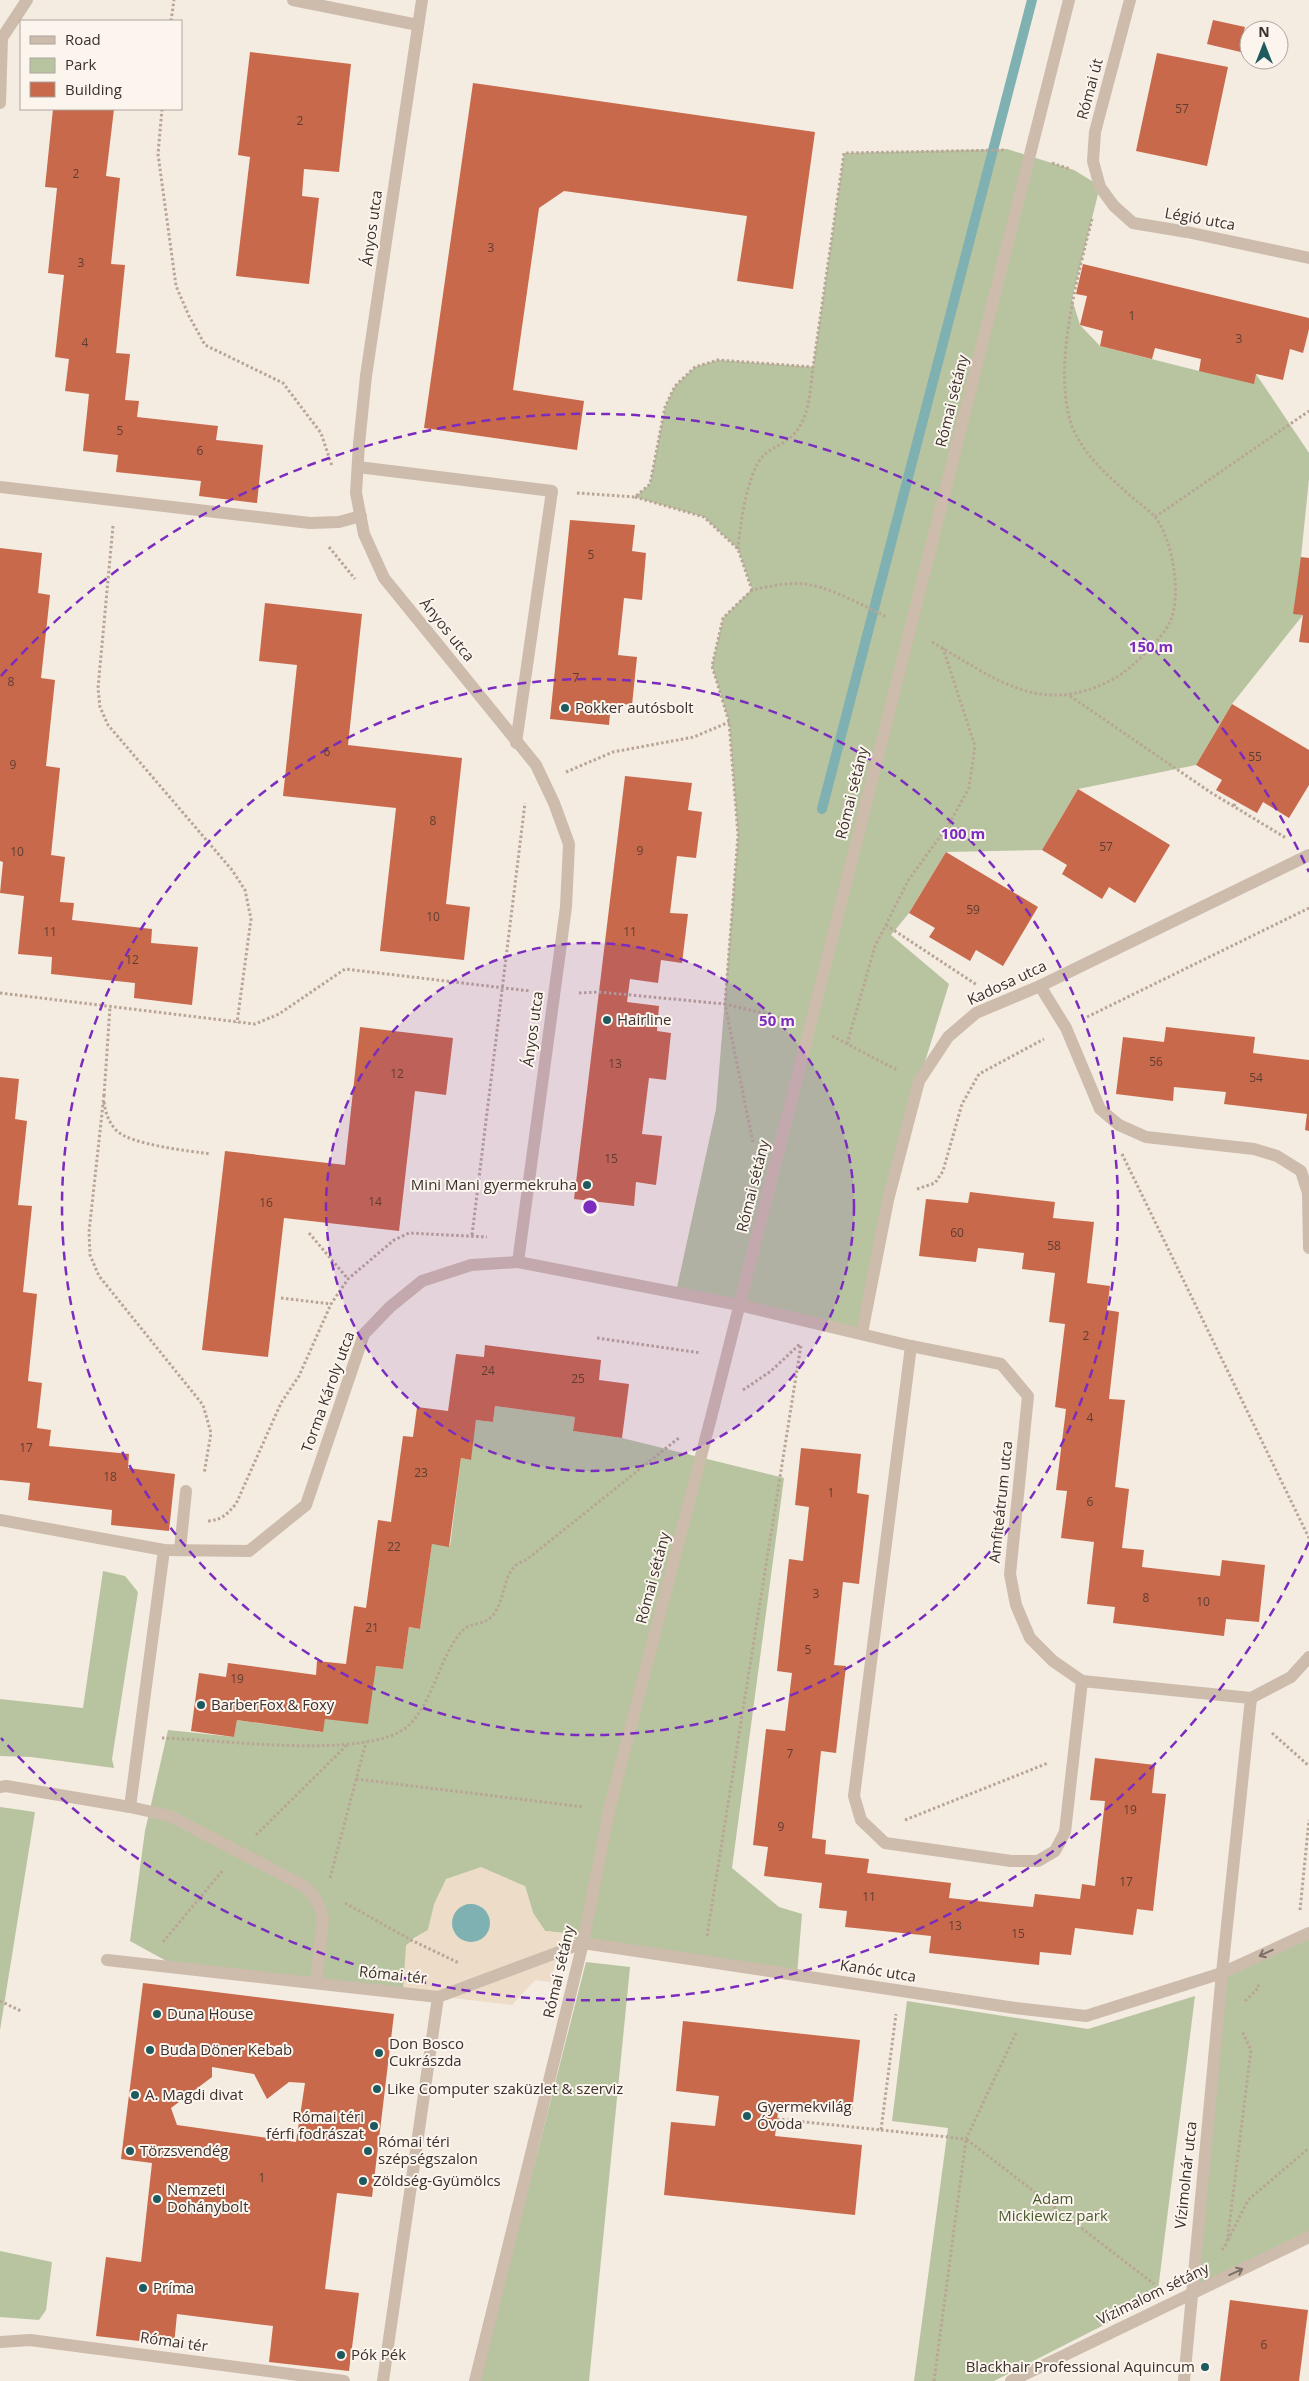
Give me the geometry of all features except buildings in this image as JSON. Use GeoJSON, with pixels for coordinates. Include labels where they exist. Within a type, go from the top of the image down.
{"type":"FeatureCollection","features":[{"type":"Feature","properties":{"kind":"street"},"geometry":{"type":"LineString","coordinates":[[0,103],[2,38],[27,0]]}},
{"type":"Feature","properties":{"kind":"street"},"geometry":{"type":"LineString","coordinates":[[293,0],[418,25]]}},
{"type":"Feature","properties":{"kind":"street","name":"Ányos utca"},"geometry":{"type":"LineString","coordinates":[[422,0],[366,376],[356,493],[364,534],[384,578],[516,743],[536,765],[569,844],[566,907],[518,1262]]}},
{"type":"Feature","properties":{"kind":"street","name":"Római sétány"},"geometry":{"type":"LineString","coordinates":[[475,2381],[584,1943],[609,1810],[727,1356],[1069,0]]}},
{"type":"Feature","properties":{"kind":"street","name":"Római út"},"geometry":{"type":"LineString","coordinates":[[1100,186],[1093,161],[1095,132],[1130,0]]}},
{"type":"Feature","properties":{"kind":"street","name":"Légió utca"},"geometry":{"type":"LineString","coordinates":[[1100,186],[1114,206],[1133,223],[1187,232],[1309,258]]}},
{"type":"Feature","properties":{"kind":"street"},"geometry":{"type":"LineString","coordinates":[[358,467],[552,491],[516,743]]}},
{"type":"Feature","properties":{"kind":"street"},"geometry":{"type":"LineString","coordinates":[[0,487],[310,523],[339,522],[361,516]]}},
{"type":"Feature","properties":{"kind":"street","name":"Kadosa utca"},"geometry":{"type":"LineString","coordinates":[[862,1333],[888,1200],[919,1081],[948,1037],[976,1013],[1040,986],[1309,855]]}},
{"type":"Feature","properties":{"kind":"street"},"geometry":{"type":"LineString","coordinates":[[1040,986],[1066,1028],[1100,1109],[1119,1125],[1146,1137],[1254,1149],[1277,1156],[1301,1171],[1308,1194],[1309,1248]]}},
{"type":"Feature","properties":{"kind":"street","name":"Torma Károly utca"},"geometry":{"type":"LineString","coordinates":[[0,1520],[164,1550],[249,1551],[306,1505],[364,1334],[390,1307],[422,1281],[471,1265],[518,1262],[739,1304]]}},
{"type":"Feature","properties":{"kind":"street","name":"Amfiteátrum utca"},"geometry":{"type":"LineString","coordinates":[[739,1304],[911,1346],[1001,1364],[1028,1396],[1010,1574],[1016,1605],[1030,1638],[1053,1661],[1082,1680],[1252,1698]]}},
{"type":"Feature","properties":{"kind":"street"},"geometry":{"type":"LineString","coordinates":[[911,1346],[854,1796],[861,1820],[885,1843],[1011,1862],[1038,1862],[1055,1851],[1065,1832],[1082,1680]]}},
{"type":"Feature","properties":{"kind":"street"},"geometry":{"type":"LineString","coordinates":[[180,1550],[186,1491]]}},
{"type":"Feature","properties":{"kind":"street"},"geometry":{"type":"LineString","coordinates":[[130,1807],[164,1550]]}},
{"type":"Feature","properties":{"kind":"street"},"geometry":{"type":"LineString","coordinates":[[1252,1698],[1291,1677],[1309,1657]]}},
{"type":"Feature","properties":{"kind":"street","name":"Vízimolnár utca"},"geometry":{"type":"LineString","coordinates":[[1184,2381],[1222,1973],[1252,1698]]}},
{"type":"Feature","properties":{"kind":"street"},"geometry":{"type":"LineString","coordinates":[[0,1787],[6,1786],[130,1807],[170,1816],[304,1886],[316,1899],[324,1918],[316,1983]]}},
{"type":"Feature","properties":{"kind":"street","name":"Kanóc utca"},"geometry":{"type":"LineString","coordinates":[[438,1997],[584,1943],[1026,2010],[1086,2016],[1222,1973],[1304,1936]]}},
{"type":"Feature","properties":{"kind":"street","name":"Római tér"},"geometry":{"type":"LineString","coordinates":[[107,1960],[438,1997],[383,2381]]}},
{"type":"Feature","properties":{"kind":"street","name":"Vízimalom sétány"},"geometry":{"type":"LineString","coordinates":[[1012,2381],[1176,2300],[1309,2238]]}},
{"type":"Feature","properties":{"kind":"street","name":"Római tér"},"geometry":{"type":"LineString","coordinates":[[0,2342],[38,2341],[344,2381]]}},
{"type":"Feature","properties":{"kind":"path"},"geometry":{"type":"LineString","coordinates":[[171,20],[174,0]]}},
{"type":"Feature","properties":{"kind":"path"},"geometry":{"type":"LineString","coordinates":[[162,110],[158,154],[176,286],[189,316],[205,344],[283,383],[322,433],[335,477],[356,493]]}},
{"type":"Feature","properties":{"kind":"path"},"geometry":{"type":"LineString","coordinates":[[752,590],[738,549],[740,531],[754,474],[763,456],[793,435],[807,412],[844,153],[1007,150]]}},
{"type":"Feature","properties":{"kind":"path"},"geometry":{"type":"LineString","coordinates":[[754,1146],[725,1004],[738,835],[729,722],[712,666],[724,618],[752,590],[779,584],[810,585],[856,602],[889,618],[1010,687],[1042,695],[1070,695],[1097,688],[1124,674],[1151,647],[1170,623],[1175,600],[1174,575],[1168,546],[1155,517],[1088,456],[1074,433],[1067,411],[1065,377],[1072,299],[1100,186]]}},
{"type":"Feature","properties":{"kind":"path"},"geometry":{"type":"LineString","coordinates":[[635,497],[650,484],[665,407],[675,386],[695,368],[718,360],[813,367]]}},
{"type":"Feature","properties":{"kind":"path"},"geometry":{"type":"LineString","coordinates":[[1155,517],[1309,411]]}},
{"type":"Feature","properties":{"kind":"path"},"geometry":{"type":"LineString","coordinates":[[552,491],[635,497],[704,517],[738,549]]}},
{"type":"Feature","properties":{"kind":"path"},"geometry":{"type":"LineString","coordinates":[[115,500],[99,669],[100,707],[108,725],[232,870],[245,890],[251,918],[237,1022]]}},
{"type":"Feature","properties":{"kind":"path"},"geometry":{"type":"LineString","coordinates":[[310,523],[359,583]]}},
{"type":"Feature","properties":{"kind":"path"},"geometry":{"type":"LineString","coordinates":[[847,1044],[875,946],[909,879],[948,826],[969,788],[975,746],[942,648]]}},
{"type":"Feature","properties":{"kind":"path"},"geometry":{"type":"LineString","coordinates":[[1070,695],[1234,806],[1292,842]]}},
{"type":"Feature","properties":{"kind":"path"},"geometry":{"type":"LineString","coordinates":[[544,782],[612,752],[686,739],[729,722]]}},
{"type":"Feature","properties":{"kind":"path"},"geometry":{"type":"LineString","coordinates":[[472,1235],[526,798]]}},
{"type":"Feature","properties":{"kind":"path"},"geometry":{"type":"LineString","coordinates":[[1234,806],[1236,802]]}},
{"type":"Feature","properties":{"kind":"path"},"geometry":{"type":"LineString","coordinates":[[914,1189],[935,1184],[943,1171],[962,1104],[980,1074],[1066,1028],[1309,908]]}},
{"type":"Feature","properties":{"kind":"path"},"geometry":{"type":"LineString","coordinates":[[886,925],[1002,1002]]}},
{"type":"Feature","properties":{"kind":"path"},"geometry":{"type":"LineString","coordinates":[[0,992],[255,1024],[278,1014],[345,969],[554,994],[599,992],[725,1004],[810,1024],[919,1081]]}},
{"type":"Feature","properties":{"kind":"path"},"geometry":{"type":"LineString","coordinates":[[110,1007],[104,1095],[89,1232],[90,1255],[99,1276],[203,1405],[210,1433],[203,1481]]}},
{"type":"Feature","properties":{"kind":"path"},"geometry":{"type":"LineString","coordinates":[[104,1095],[106,1117],[118,1132],[150,1145],[211,1154]]}},
{"type":"Feature","properties":{"kind":"path"},"geometry":{"type":"LineString","coordinates":[[1122,1154],[1309,1538]]}},
{"type":"Feature","properties":{"kind":"path"},"geometry":{"type":"LineString","coordinates":[[309,1233],[348,1279]]}},
{"type":"Feature","properties":{"kind":"path"},"geometry":{"type":"LineString","coordinates":[[281,1298],[331,1304]]}},
{"type":"Feature","properties":{"kind":"path"},"geometry":{"type":"LineString","coordinates":[[597,1338],[727,1356]]}},
{"type":"Feature","properties":{"kind":"path"},"geometry":{"type":"LineString","coordinates":[[801,1343],[810,1346]]}},
{"type":"Feature","properties":{"kind":"path"},"geometry":{"type":"LineString","coordinates":[[139,1738],[318,1746],[366,1742],[394,1736],[408,1725],[423,1706],[461,1631],[489,1619],[496,1610],[510,1574],[516,1565],[526,1560],[713,1410],[758,1381],[801,1343]]}},
{"type":"Feature","properties":{"kind":"path"},"geometry":{"type":"LineString","coordinates":[[703,1961],[801,1343]]}},
{"type":"Feature","properties":{"kind":"path"},"geometry":{"type":"LineString","coordinates":[[1250,1714],[1309,1766]]}},
{"type":"Feature","properties":{"kind":"path"},"geometry":{"type":"LineString","coordinates":[[316,1899],[330,1879],[366,1742]]}},
{"type":"Feature","properties":{"kind":"path"},"geometry":{"type":"LineString","coordinates":[[874,1833],[1074,1753]]}},
{"type":"Feature","properties":{"kind":"path"},"geometry":{"type":"LineString","coordinates":[[356,1779],[609,1810]]}},
{"type":"Feature","properties":{"kind":"path"},"geometry":{"type":"LineString","coordinates":[[1304,1936],[1309,1820]]}},
{"type":"Feature","properties":{"kind":"path"},"geometry":{"type":"LineString","coordinates":[[316,1899],[341,1901],[411,1940],[490,1977]]}},
{"type":"Feature","properties":{"kind":"path"},"geometry":{"type":"LineString","coordinates":[[1244,2007],[1246,1999],[1259,1987],[1248,1961]]}},
{"type":"Feature","properties":{"kind":"path"},"geometry":{"type":"LineString","coordinates":[[881,2130],[899,1991]]}},
{"type":"Feature","properties":{"kind":"path"},"geometry":{"type":"LineString","coordinates":[[0,2001],[21,2011]]}},
{"type":"Feature","properties":{"kind":"path"},"geometry":{"type":"LineString","coordinates":[[934,2381],[966,2139],[1026,2010]]}},
{"type":"Feature","properties":{"kind":"path"},"geometry":{"type":"LineString","coordinates":[[1227,2243],[1251,2050],[1240,2027]]}},
{"type":"Feature","properties":{"kind":"path"},"geometry":{"type":"LineString","coordinates":[[777,2119],[966,2139],[1068,2215],[1176,2300]]}},
{"type":"Feature","properties":{"kind":"path"},"geometry":{"type":"LineString","coordinates":[[1195,2259],[1213,2257],[1227,2243],[1248,2200],[1309,2148]]}},
{"type":"Feature","properties":{"kind":"green space"},"geometry":{"type":"Polygon","coordinates":[[[1007,149],[1074,170],[1100,186],[1072,299],[1080,325],[1100,346],[1199,371],[1256,374],[1309,453],[1309,479],[1301,557],[1303,615],[1232,704],[1196,765],[1078,789],[1042,850],[946,852],[909,913],[891,935],[949,984],[919,1081],[862,1333],[676,1292],[716,1109],[738,835],[729,722],[712,666],[723,618],[752,589],[738,549],[704,517],[635,497],[650,484],[665,407],[675,386],[695,367],[718,360],[813,367],[844,153],[1007,149]]]}},
{"type":"Feature","properties":{"kind":"green space"},"geometry":{"type":"Polygon","coordinates":[[[495,1406],[575,1417],[573,1431],[622,1438],[784,1478],[732,1868],[779,1907],[802,1914],[797,1975],[583,1943],[564,1933],[545,1931],[533,1913],[525,1886],[431,1918],[428,1930],[411,1940],[403,1992],[179,1968],[130,1941],[145,1831],[168,1730],[234,1737],[237,1720],[322,1732],[325,1719],[376,1666],[403,1669],[409,1627],[420,1629],[432,1544],[450,1546],[461,1458],[470,1460],[476,1420],[493,1422],[495,1406]]]}},
{"type":"Feature","properties":{"kind":"green space"},"geometry":{"type":"Polygon","coordinates":[[[103,1571],[125,1576],[138,1592],[112,1759],[114,1768],[31,1757],[0,1756],[0,1699],[83,1708],[103,1571]]]}},
{"type":"Feature","properties":{"kind":"green space"},"geometry":{"type":"Polygon","coordinates":[[[0,1807],[35,1812],[0,2030],[0,1807]]]}},
{"type":"Feature","properties":{"kind":"green space"},"geometry":{"type":"Polygon","coordinates":[[[1309,1933],[1309,2237],[1191,2293],[1222,1973],[1309,1933]]]}},
{"type":"Feature","properties":{"kind":"green space"},"geometry":{"type":"Polygon","coordinates":[[[586,1962],[630,1967],[589,2381],[479,2381],[586,1962]]]}},
{"type":"Feature","properties":{"kind":"green space","name":"Adam Mickiewicz park"},"geometry":{"type":"Polygon","coordinates":[[[1195,1996],[1157,2298],[994,2381],[914,2381],[948,2128],[892,2121],[907,2001],[1088,2029],[1195,1996]]]}},
{"type":"Feature","properties":{"kind":"green space"},"geometry":{"type":"Polygon","coordinates":[[[0,2251],[52,2262],[46,2310],[39,2320],[0,2317],[0,2251]]]}},
{"type":"Feature","properties":{"kind":"shaded area"},"geometry":{"type":"Polygon","coordinates":[[[481,1867],[525,1886],[533,1913],[545,1931],[564,1933],[550,1982],[535,1980],[512,2005],[403,1992],[406,1945],[428,1930],[434,1904],[446,1879],[481,1867]],[[467,1904],[457,1910],[452,1921],[454,1933],[464,1941],[490,1927],[488,1914],[480,1906],[467,1904]]]}},
{"type":"Feature","properties":{"kind":"water"},"geometry":{"type":"Polygon","coordinates":[[[471,1904],[485,1909],[490,1923],[485,1937],[471,1942],[457,1937],[452,1923],[457,1909],[471,1904]]]}},
{"type":"Feature","properties":{"kind":"waterway"},"geometry":{"type":"LineString","coordinates":[[822,809],[1032,0]]}},
{"type":"Feature","properties":{"kind":"place","name":"Pokker autósbolt"},"geometry":{"type":"Point","coordinates":[565,708]}},
{"type":"Feature","properties":{"kind":"place","name":"Hairline"},"geometry":{"type":"Point","coordinates":[607,1020]}},
{"type":"Feature","properties":{"kind":"place","name":"Mini Mani gyermekruha"},"geometry":{"type":"Point","coordinates":[587,1185]}},
{"type":"Feature","properties":{"kind":"place","name":"BarberFox & Foxy"},"geometry":{"type":"Point","coordinates":[201,1705]}},
{"type":"Feature","properties":{"kind":"place","name":"Duna House"},"geometry":{"type":"Point","coordinates":[157,2014]}},
{"type":"Feature","properties":{"kind":"place","name":"Buda Döner Kebab"},"geometry":{"type":"Point","coordinates":[150,2050]}},
{"type":"Feature","properties":{"kind":"place","name":"Don Bosco Cukrászda"},"geometry":{"type":"Point","coordinates":[379,2053]}},
{"type":"Feature","properties":{"kind":"place","name":"Like Computer szaküzlet & szerviz"},"geometry":{"type":"Point","coordinates":[377,2089]}},
{"type":"Feature","properties":{"kind":"place","name":"A. Magdi divat"},"geometry":{"type":"Point","coordinates":[135,2095]}},
{"type":"Feature","properties":{"kind":"place","name":"Gyermekvilág Óvoda"},"geometry":{"type":"Point","coordinates":[747,2116]}},
{"type":"Feature","properties":{"kind":"place","name":"Római téri férfi fodrászat"},"geometry":{"type":"Point","coordinates":[374,2126]}},
{"type":"Feature","properties":{"kind":"place","name":"Törzsvendég"},"geometry":{"type":"Point","coordinates":[130,2151]}},
{"type":"Feature","properties":{"kind":"place","name":"Római téri szépségszalon"},"geometry":{"type":"Point","coordinates":[368,2151]}},
{"type":"Feature","properties":{"kind":"place","name":"Zöldség-Gyümölcs"},"geometry":{"type":"Point","coordinates":[363,2181]}},
{"type":"Feature","properties":{"kind":"place","name":"Nemzeti Dohánybolt"},"geometry":{"type":"Point","coordinates":[157,2199]}},
{"type":"Feature","properties":{"kind":"place","name":"Príma"},"geometry":{"type":"Point","coordinates":[143,2288]}},
{"type":"Feature","properties":{"kind":"place","name":"Pók Pék"},"geometry":{"type":"Point","coordinates":[341,2355]}},
{"type":"Feature","properties":{"kind":"place","name":"Blackhair Professional Aquincum"},"geometry":{"type":"Point","coordinates":[1205,2367]}}]}
